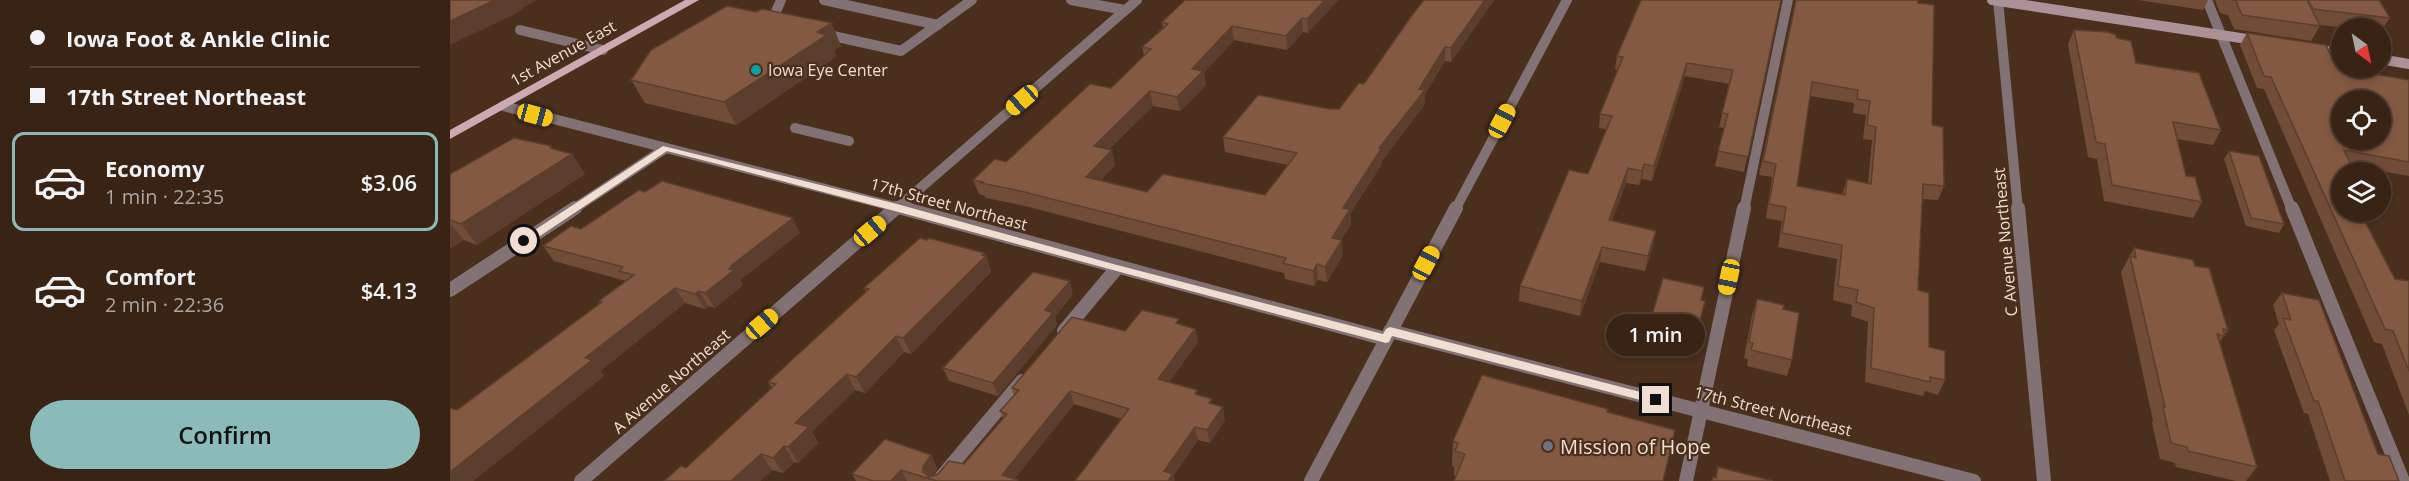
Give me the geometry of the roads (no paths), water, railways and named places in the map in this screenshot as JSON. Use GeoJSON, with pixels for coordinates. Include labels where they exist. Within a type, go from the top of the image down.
{"type":"FeatureCollection","features":[{"type":"Feature","properties":{"kind":"main road","name":"1st Avenue East"},"geometry":{"type":"LineString","coordinates":[[450,135],[693,0]]}},
{"type":"Feature","properties":{"kind":"street"},"geometry":{"type":"LineString","coordinates":[[781,0],[774,16],[782,25]]}},
{"type":"Feature","properties":{"kind":"street"},"geometry":{"type":"LineString","coordinates":[[824,0],[938,25]]}},
{"type":"Feature","properties":{"kind":"street"},"geometry":{"type":"LineString","coordinates":[[812,31],[901,51],[972,0]]}},
{"type":"Feature","properties":{"kind":"street"},"geometry":{"type":"LineString","coordinates":[[1071,0],[1125,10]]}},
{"type":"Feature","properties":{"kind":"street","name":"A Avenue Northeast"},"geometry":{"type":"LineString","coordinates":[[581,481],[1137,0]]}},
{"type":"Feature","properties":{"kind":"street"},"geometry":{"type":"LineString","coordinates":[[1311,481],[1567,0]]}},
{"type":"Feature","properties":{"kind":"street"},"geometry":{"type":"LineString","coordinates":[[1686,481],[1788,0]]}},
{"type":"Feature","properties":{"kind":"street"},"geometry":{"type":"LineString","coordinates":[[1996,0],[2276,43]]}},
{"type":"Feature","properties":{"kind":"street","name":"C Avenue Northeast"},"geometry":{"type":"LineString","coordinates":[[1996,0],[2044,481]]}},
{"type":"Feature","properties":{"kind":"street"},"geometry":{"type":"LineString","coordinates":[[2208,0],[2403,481]]}},
{"type":"Feature","properties":{"kind":"street"},"geometry":{"type":"LineString","coordinates":[[520,30],[603,50]]}},
{"type":"Feature","properties":{"kind":"street"},"geometry":{"type":"LineString","coordinates":[[2298,46],[2331,51]]}},
{"type":"Feature","properties":{"kind":"street"},"geometry":{"type":"LineString","coordinates":[[2391,61],[2409,64]]}},
{"type":"Feature","properties":{"kind":"street","name":"17th Street Northeast"},"geometry":{"type":"LineString","coordinates":[[503,106],[897,207],[1117,268],[1700,411],[1974,481]]}},
{"type":"Feature","properties":{"kind":"street"},"geometry":{"type":"LineString","coordinates":[[795,128],[849,141]]}},
{"type":"Feature","properties":{"kind":"street"},"geometry":{"type":"LineString","coordinates":[[450,290],[666,148]]}},
{"type":"Feature","properties":{"kind":"street"},"geometry":{"type":"LineString","coordinates":[[1052,346],[1117,268]]}},
{"type":"Feature","properties":{"kind":"street"},"geometry":{"type":"LineString","coordinates":[[938,481],[1029,373]]}},
{"type":"Feature","properties":{"kind":"place","name":"Iowa Eye Center"},"geometry":{"type":"Point","coordinates":[756,70]}},
{"type":"Feature","properties":{"kind":"place","name":"Mission of Hope"},"geometry":{"type":"Point","coordinates":[1548,446]}}]}
